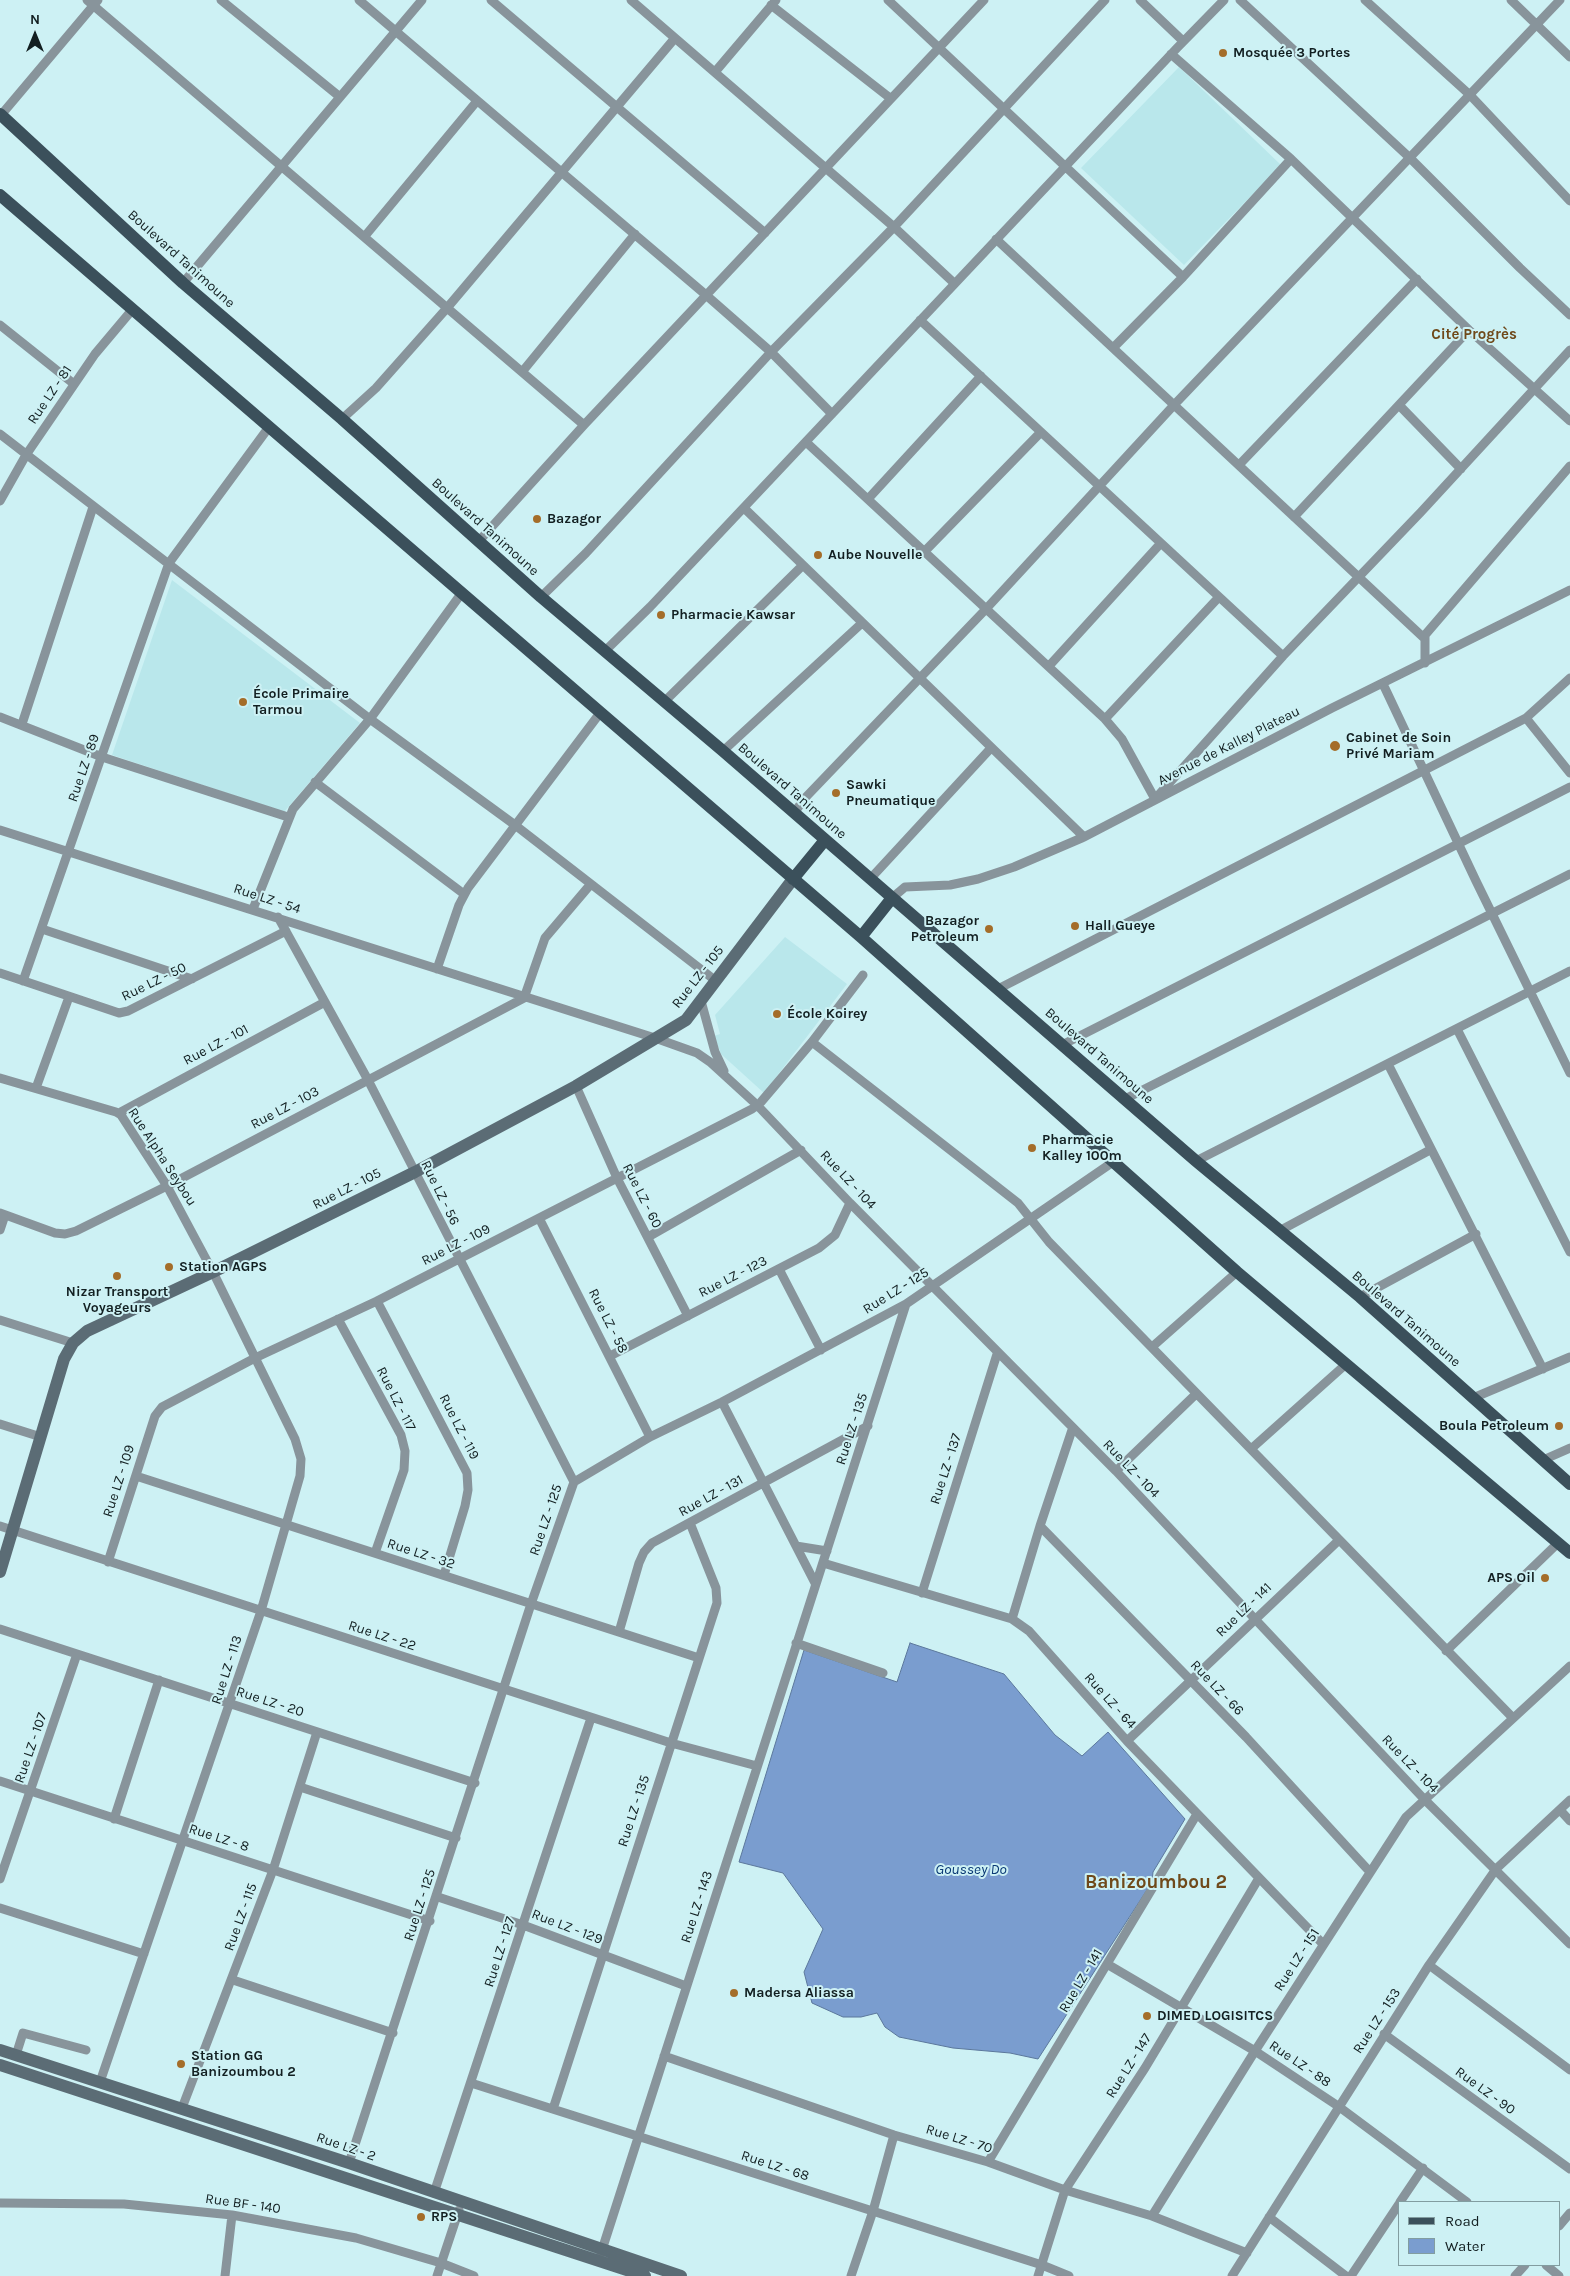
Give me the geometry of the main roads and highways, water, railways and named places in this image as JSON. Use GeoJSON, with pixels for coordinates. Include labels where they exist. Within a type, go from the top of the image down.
{"type":"FeatureCollection","features":[{"type":"Feature","properties":{"kind":"main road","name":"Boulevard Tanimoune"},"geometry":{"type":"LineString","coordinates":[[0,114],[183,283],[342,420],[541,597],[724,751],[892,898],[1064,1044],[1196,1161],[1360,1297],[1570,1484]]}},
{"type":"Feature","properties":{"kind":"main road"},"geometry":{"type":"LineString","coordinates":[[0,195],[861,937],[1237,1272],[1345,1365],[1457,1455],[1570,1553]]}},
{"type":"Feature","properties":{"kind":"main road"},"geometry":{"type":"LineString","coordinates":[[793,879],[825,840]]}},
{"type":"Feature","properties":{"kind":"main road","name":"Rue LZ - 105"},"geometry":{"type":"LineString","coordinates":[[0,1572],[64,1359],[73,1343],[87,1331],[213,1272],[415,1172],[576,1086],[686,1020],[793,879]]}},
{"type":"Feature","properties":{"kind":"main road"},"geometry":{"type":"LineString","coordinates":[[861,937],[892,898]]}},
{"type":"Feature","properties":{"kind":"main road","name":"Rue LZ - 2"},"geometry":{"type":"LineString","coordinates":[[0,2050],[349,2163],[434,2194],[463,2199],[600,2255],[645,2276]]}},
{"type":"Feature","properties":{"kind":"main road","name":"Rue LZ - 2"},"geometry":{"type":"LineString","coordinates":[[0,2065],[457,2215],[681,2276]]}},
{"type":"Feature","properties":{"kind":"water","name":"Goussey Do"},"geometry":{"type":"Polygon","coordinates":[[[910,1643],[1004,1674],[1055,1735],[1082,1756],[1108,1732],[1185,1819],[1153,1872],[1152,1882],[1038,2059],[1010,2053],[953,2048],[899,2037],[885,2027],[877,2013],[861,2017],[843,2017],[812,2003],[804,1972],[823,1929],[783,1873],[739,1862],[804,1650],[897,1682],[910,1643]]]}},
{"type":"Feature","properties":{"kind":"place","name":"Mosquée 3 Portes"},"geometry":{"type":"Point","coordinates":[1223,53]}},
{"type":"Feature","properties":{"kind":"place","name":"Bazagor"},"geometry":{"type":"Point","coordinates":[537,519]}},
{"type":"Feature","properties":{"kind":"place","name":"Aube Nouvelle"},"geometry":{"type":"Point","coordinates":[818,555]}},
{"type":"Feature","properties":{"kind":"place","name":"Pharmacie Kawsar"},"geometry":{"type":"Point","coordinates":[661,615]}},
{"type":"Feature","properties":{"kind":"place","name":"École Primaire Tarmou"},"geometry":{"type":"Point","coordinates":[243,702]}},
{"type":"Feature","properties":{"kind":"place","name":"Cabinet de Soin Privé Mariam"},"geometry":{"type":"Point","coordinates":[1335,746]}},
{"type":"Feature","properties":{"kind":"place","name":"Sawki Pneumatique"},"geometry":{"type":"Point","coordinates":[836,793]}},
{"type":"Feature","properties":{"kind":"place","name":"Hall Gueye"},"geometry":{"type":"Point","coordinates":[1075,926]}},
{"type":"Feature","properties":{"kind":"place","name":"Bazagor Petroleum"},"geometry":{"type":"Point","coordinates":[989,929]}},
{"type":"Feature","properties":{"kind":"place","name":"École Koirey"},"geometry":{"type":"Point","coordinates":[777,1014]}},
{"type":"Feature","properties":{"kind":"place","name":"Pharmacie Kalley 100m"},"geometry":{"type":"Point","coordinates":[1032,1148]}},
{"type":"Feature","properties":{"kind":"place","name":"Station AGPS"},"geometry":{"type":"Point","coordinates":[169,1267]}},
{"type":"Feature","properties":{"kind":"place","name":"Nizar Transport Voyageurs"},"geometry":{"type":"Point","coordinates":[117,1276]}},
{"type":"Feature","properties":{"kind":"place","name":"Boula Petroleum"},"geometry":{"type":"Point","coordinates":[1559,1426]}},
{"type":"Feature","properties":{"kind":"place","name":"APS Oil"},"geometry":{"type":"Point","coordinates":[1545,1578]}},
{"type":"Feature","properties":{"kind":"place","name":"Madersa Aliassa"},"geometry":{"type":"Point","coordinates":[734,1993]}},
{"type":"Feature","properties":{"kind":"place","name":"DIMED LOGISITCS"},"geometry":{"type":"Point","coordinates":[1147,2016]}},
{"type":"Feature","properties":{"kind":"place","name":"Station GG Banizoumbou 2"},"geometry":{"type":"Point","coordinates":[181,2064]}},
{"type":"Feature","properties":{"kind":"place","name":"RPS"},"geometry":{"type":"Point","coordinates":[421,2217]}},
{"type":"Feature","properties":{"kind":"district","name":"Cité Progrès"},"geometry":{"type":"Point","coordinates":[1474,335]}},
{"type":"Feature","properties":{"kind":"district","name":"Banizoumbou 2"},"geometry":{"type":"Point","coordinates":[1156,1883]}}]}
